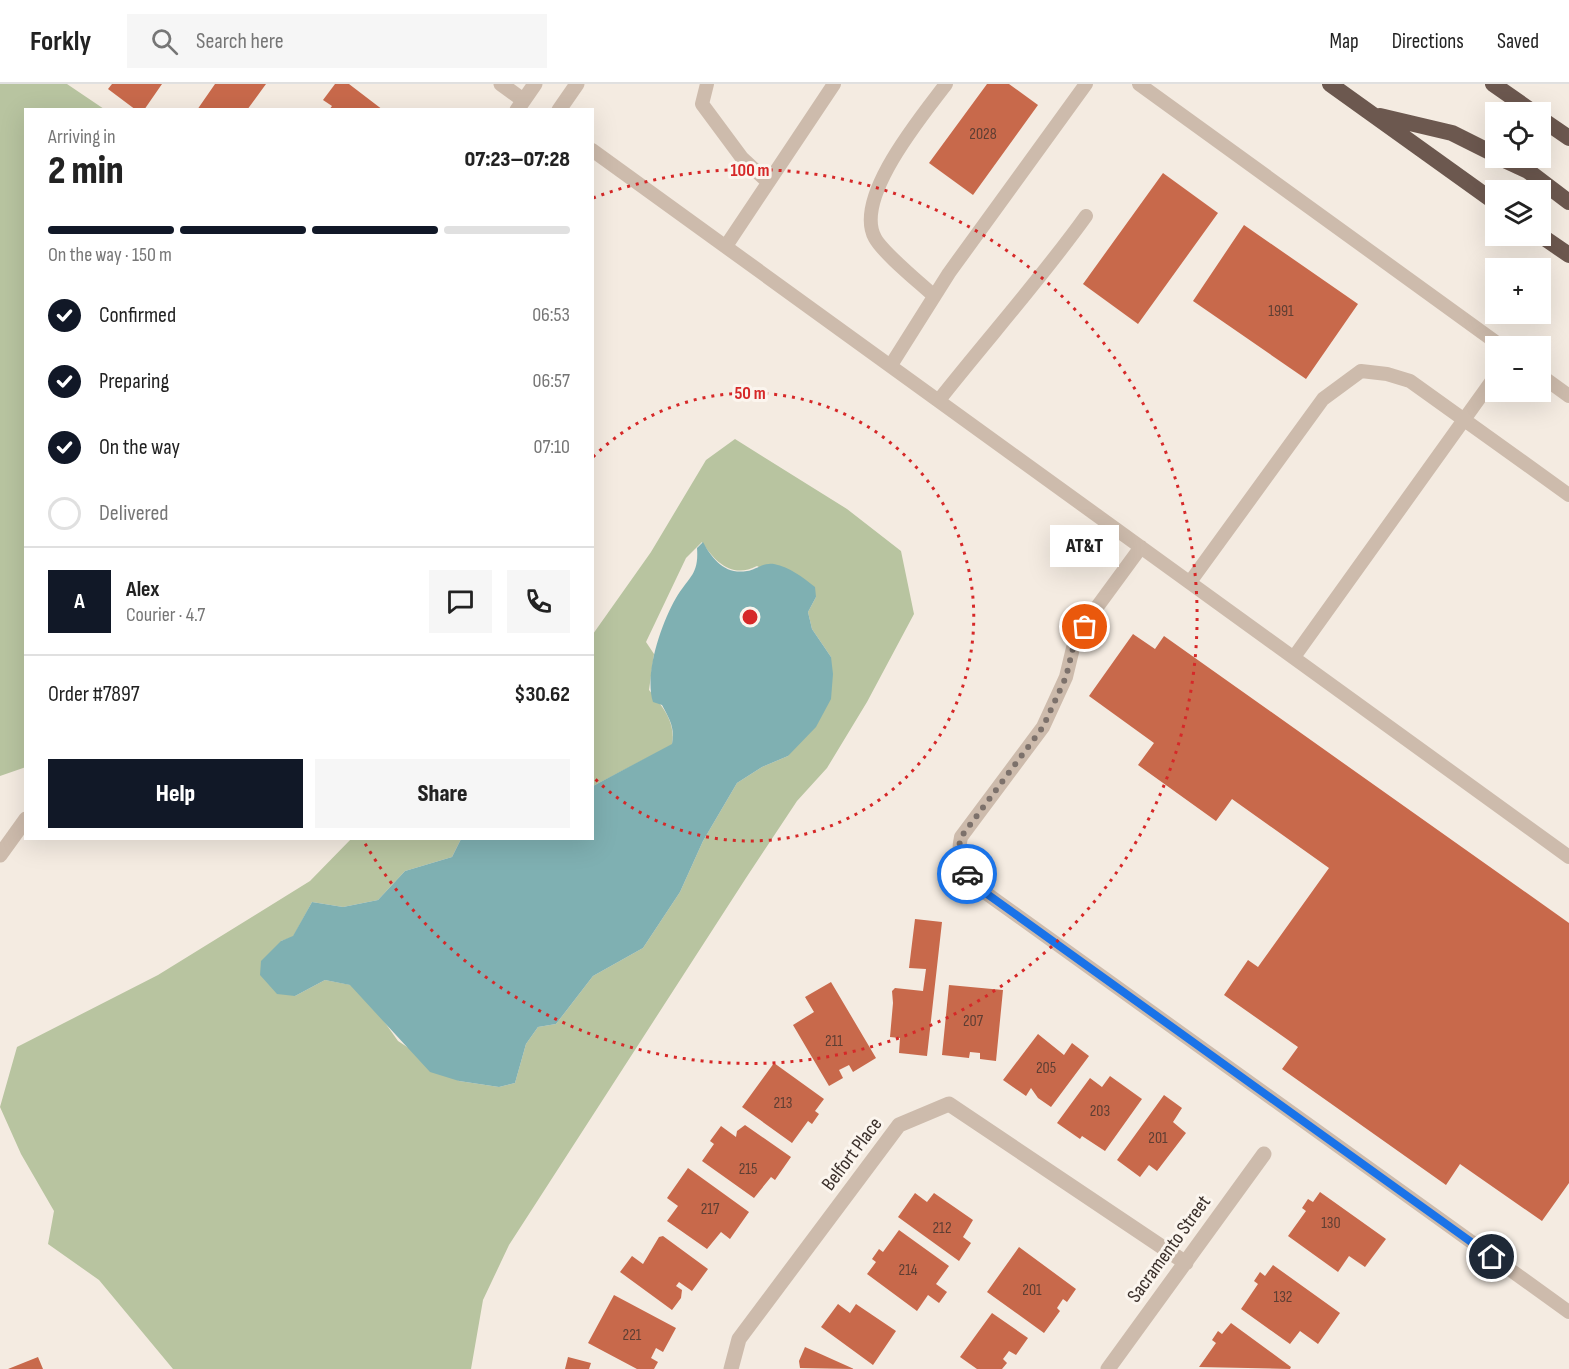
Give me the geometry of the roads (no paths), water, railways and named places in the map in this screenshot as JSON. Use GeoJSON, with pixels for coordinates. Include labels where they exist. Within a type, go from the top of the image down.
{"type":"FeatureCollection","features":[{"type":"Feature","properties":{"kind":"highway"},"geometry":{"type":"LineString","coordinates":[[1330,84],[1485,195]]}},
{"type":"Feature","properties":{"kind":"highway"},"geometry":{"type":"LineString","coordinates":[[1493,84],[1519,102]]}},
{"type":"Feature","properties":{"kind":"highway"},"geometry":{"type":"LineString","coordinates":[[1371,114],[1452,133],[1485,150]]}},
{"type":"Feature","properties":{"kind":"highway"},"geometry":{"type":"LineString","coordinates":[[1551,126],[1569,138]]}},
{"type":"Feature","properties":{"kind":"highway"},"geometry":{"type":"LineString","coordinates":[[1522,168],[1569,202]]}},
{"type":"Feature","properties":{"kind":"highway"},"geometry":{"type":"LineString","coordinates":[[1551,243],[1569,255]]}},
{"type":"Feature","properties":{"kind":"street"},"geometry":{"type":"LineString","coordinates":[[501,84],[520,105],[535,84]]}},
{"type":"Feature","properties":{"kind":"street"},"geometry":{"type":"LineString","coordinates":[[560,108],[577,84]]}},
{"type":"Feature","properties":{"kind":"street"},"geometry":{"type":"LineString","coordinates":[[0,855],[24,822]]}},
{"type":"Feature","properties":{"kind":"street","name":"Belfort Place"},"geometry":{"type":"LineString","coordinates":[[731,1369],[739,1340],[899,1125],[949,1104],[1186,1263]]}},
{"type":"Feature","properties":{"kind":"street","name":"Sacramento Street"},"geometry":{"type":"LineString","coordinates":[[1108,1369],[1264,1154]]}},
{"type":"Feature","properties":{"kind":"lane"},"geometry":{"type":"LineString","coordinates":[[707,84],[702,104],[742,158],[768,182]]}},
{"type":"Feature","properties":{"kind":"lane"},"geometry":{"type":"LineString","coordinates":[[726,246],[834,84]]}},
{"type":"Feature","properties":{"kind":"lane"},"geometry":{"type":"LineString","coordinates":[[934,296],[875,239],[869,221],[885,168],[946,84]]}},
{"type":"Feature","properties":{"kind":"lane"},"geometry":{"type":"LineString","coordinates":[[891,365],[934,296],[1086,84]]}},
{"type":"Feature","properties":{"kind":"lane"},"geometry":{"type":"LineString","coordinates":[[1138,84],[1487,336]]}},
{"type":"Feature","properties":{"kind":"lane"},"geometry":{"type":"LineString","coordinates":[[594,151],[1569,857]]}},
{"type":"Feature","properties":{"kind":"lane"},"geometry":{"type":"LineString","coordinates":[[939,400],[982,345],[1053,262],[1086,216]]}},
{"type":"Feature","properties":{"kind":"lane"},"geometry":{"type":"LineString","coordinates":[[1190,582],[1323,399],[1360,371],[1387,374],[1410,381],[1569,495]]}},
{"type":"Feature","properties":{"kind":"lane"},"geometry":{"type":"LineString","coordinates":[[1551,383],[1569,396]]}},
{"type":"Feature","properties":{"kind":"lane"},"geometry":{"type":"LineString","coordinates":[[1294,657],[1485,390]]}},
{"type":"Feature","properties":{"kind":"lane"},"geometry":{"type":"LineString","coordinates":[[1141,547],[1097,607],[1073,648],[1066,677],[1043,727],[961,837],[958,850],[959,861],[976,886],[1569,1312]]}},
{"type":"Feature","properties":{"kind":"water"},"geometry":{"type":"Polygon","coordinates":[[[703,542],[715,560],[732,571],[747,571],[766,564],[780,565],[801,576],[815,587],[816,597],[808,612],[812,629],[831,657],[833,674],[831,699],[816,727],[788,756],[762,767],[737,783],[703,841],[680,892],[643,948],[593,976],[556,1024],[538,1027],[526,1044],[515,1083],[499,1087],[459,1081],[430,1072],[350,985],[325,980],[295,996],[277,994],[260,975],[261,961],[281,941],[293,936],[312,902],[343,907],[378,900],[405,871],[452,857],[460,840],[594,840],[594,785],[672,744],[673,733],[669,720],[662,705],[653,702],[652,664],[665,621],[676,598],[695,570],[697,548],[703,542]]]}},
{"type":"Feature","properties":{"kind":"place","name":"AT&T"},"geometry":{"type":"Point","coordinates":[1085,627]}}]}
